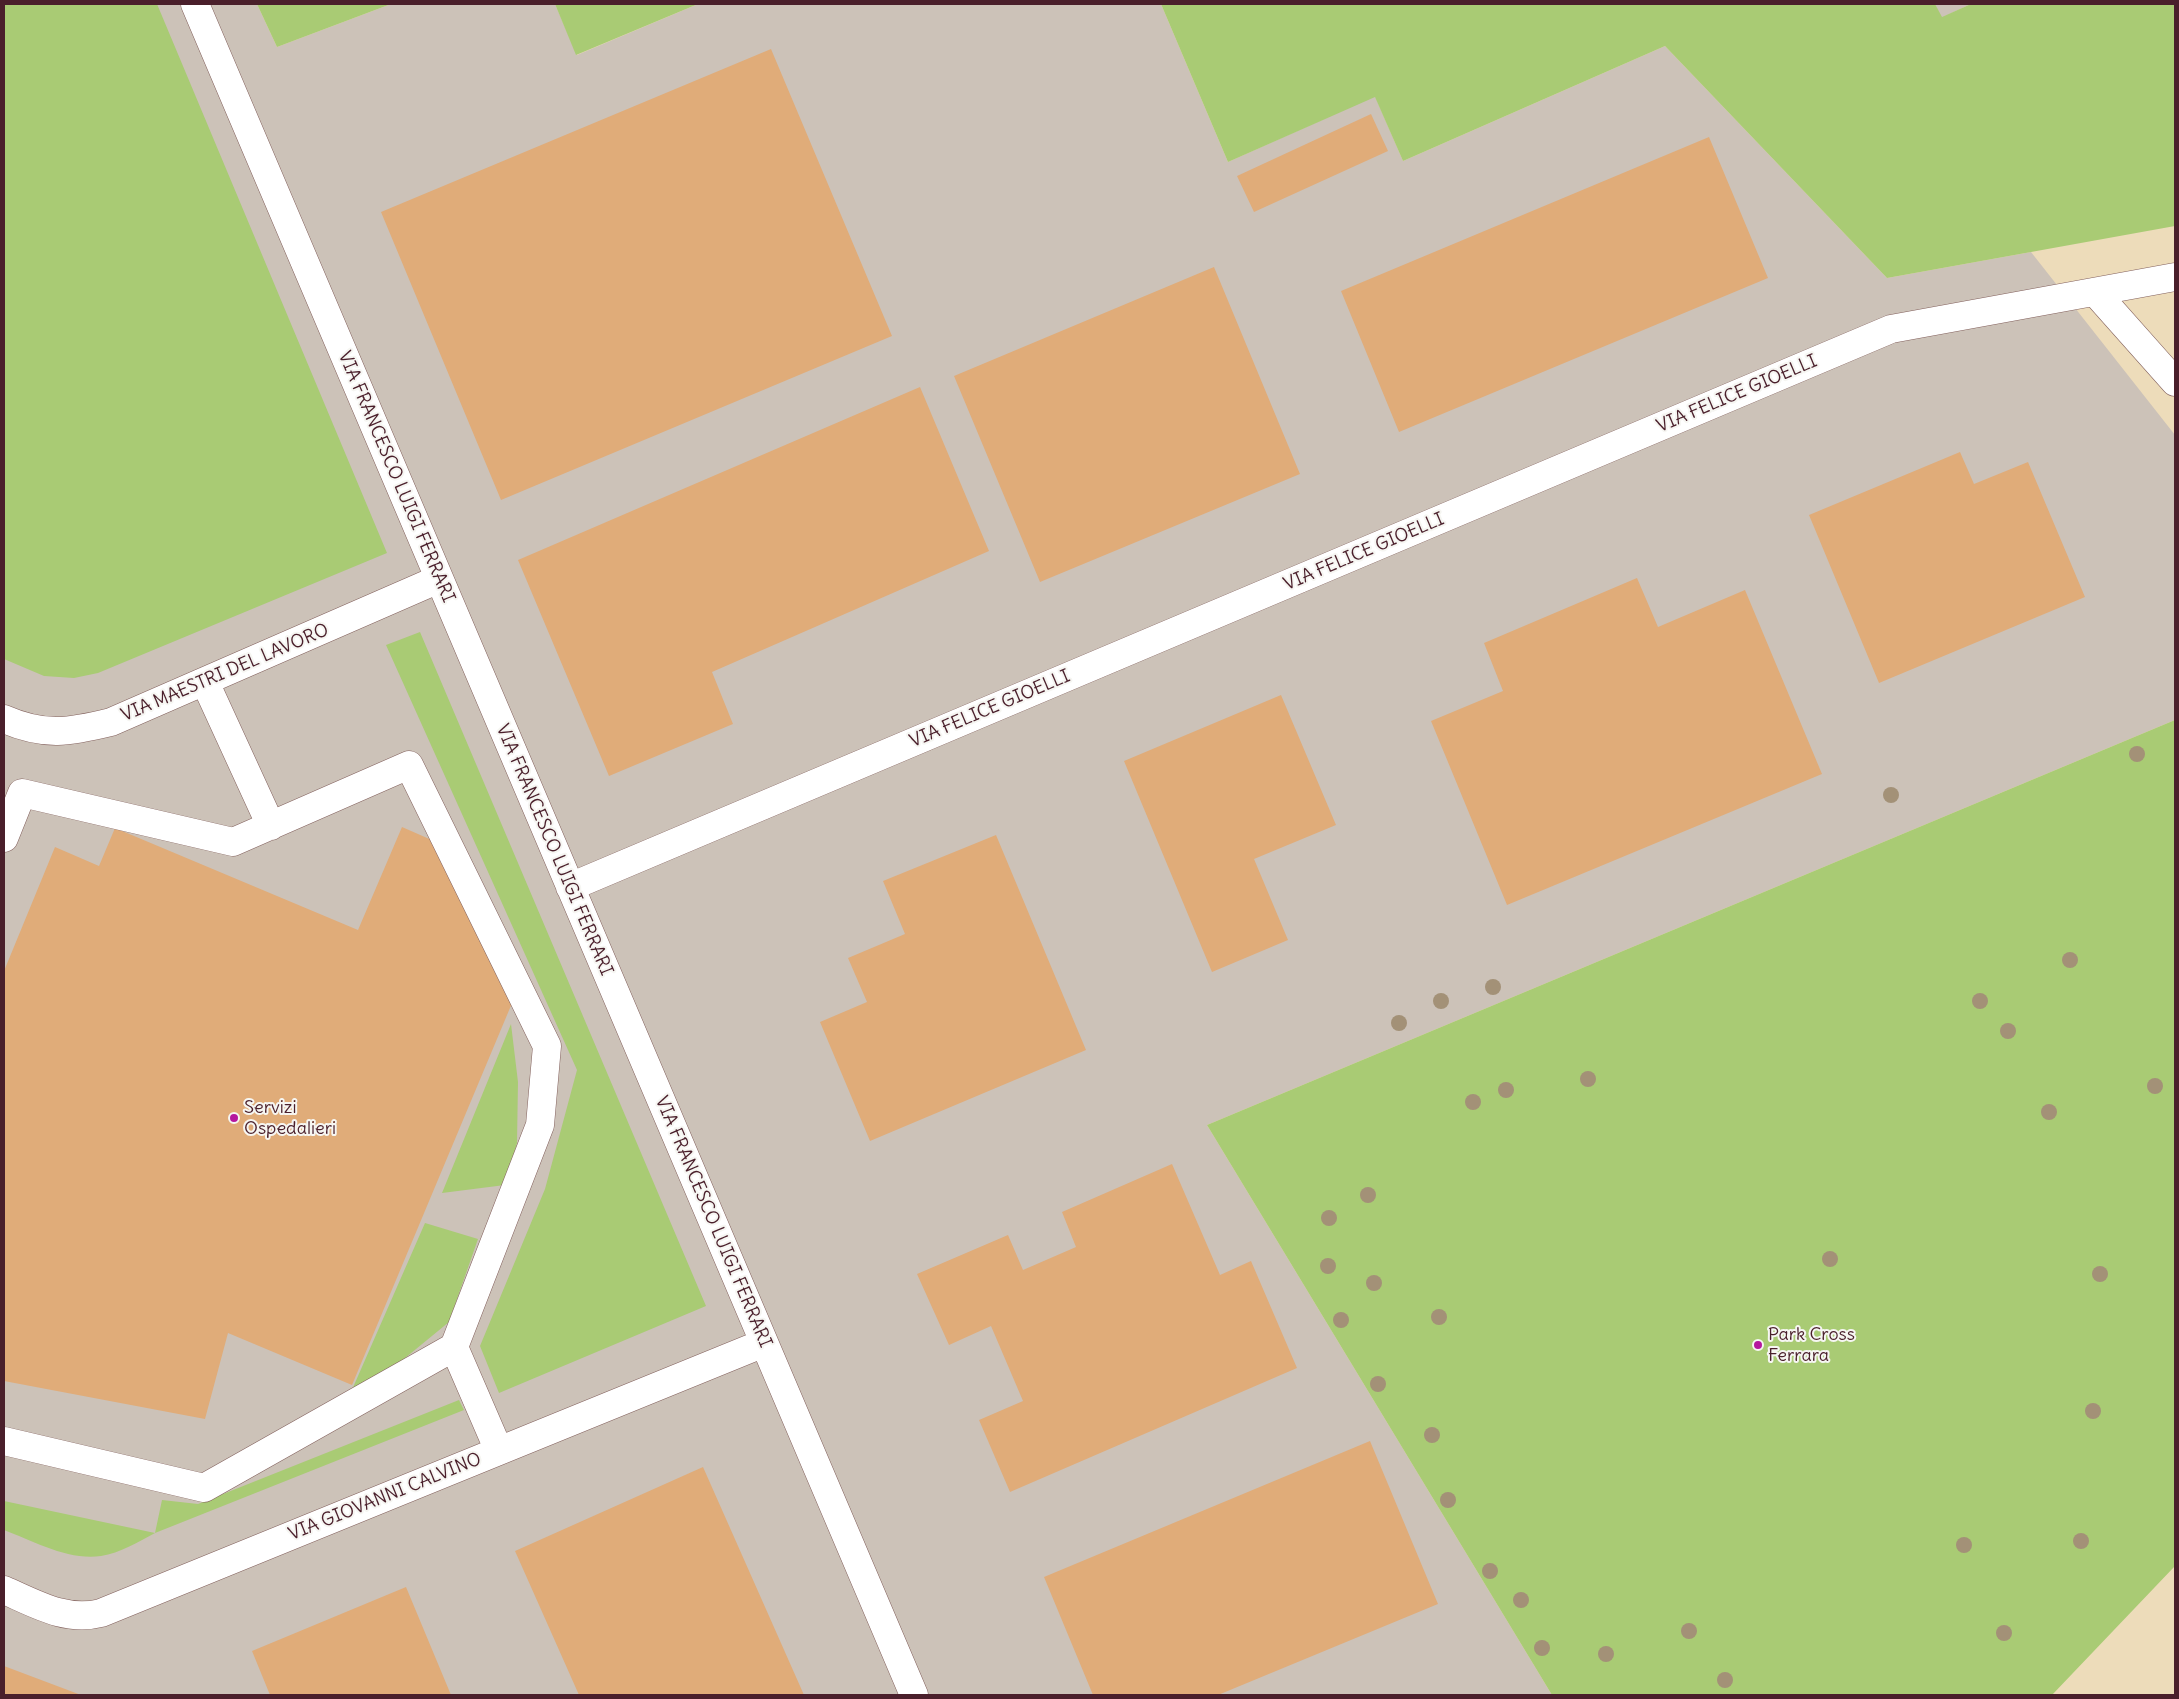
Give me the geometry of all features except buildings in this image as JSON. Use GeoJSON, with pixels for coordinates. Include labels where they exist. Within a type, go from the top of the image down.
{"type":"FeatureCollection","features":[{"type":"Feature","properties":{"kind":"street","name":"VIA FRANCESCO LUIGI FERRARI"},"geometry":{"type":"LineString","coordinates":[[195,4],[914,1695]]}},
{"type":"Feature","properties":{"kind":"street","name":"VIA FELICE GIOELLI"},"geometry":{"type":"LineString","coordinates":[[570,887],[1891,329],[2175,277]]}},
{"type":"Feature","properties":{"kind":"street"},"geometry":{"type":"LineString","coordinates":[[2095,292],[2175,382]]}},
{"type":"Feature","properties":{"kind":"street","name":"VIA MAESTRI DEL LAVORO"},"geometry":{"type":"LineString","coordinates":[[4,719],[41,731],[72,732],[111,722],[440,579]]}},
{"type":"Feature","properties":{"kind":"street"},"geometry":{"type":"LineString","coordinates":[[205,682],[271,826]]}},
{"type":"Feature","properties":{"kind":"street"},"geometry":{"type":"LineString","coordinates":[[4,838],[22,793],[233,842],[409,765],[547,1046],[540,1125],[454,1347],[204,1488],[4,1441]]}},
{"type":"Feature","properties":{"kind":"street","name":"VIA GIOVANNI CALVINO"},"geometry":{"type":"LineString","coordinates":[[4,1590],[52,1610],[73,1616],[86,1617],[101,1613],[764,1343]]}},
{"type":"Feature","properties":{"kind":"street"},"geometry":{"type":"LineString","coordinates":[[454,1347],[499,1451]]}},
{"type":"Feature","properties":{"kind":"shaded area"},"geometry":{"type":"Polygon","coordinates":[[[4,4],[257,4],[277,47],[391,4],[555,4],[577,55],[698,4],[1161,4],[1228,162],[1375,96],[1403,161],[1665,46],[1887,278],[2031,252],[2175,435],[2175,720],[1207,1125],[1552,1695],[4,1695],[4,4]]]}},
{"type":"Feature","properties":{"kind":"shaded area"},"geometry":{"type":"Polygon","coordinates":[[[1935,4],[1971,4],[1941,18],[1935,4]]]}},
{"type":"Feature","properties":{"kind":"green space"},"geometry":{"type":"Polygon","coordinates":[[[4,4],[157,4],[387,553],[98,673],[74,678],[44,676],[4,659],[4,4]]]}},
{"type":"Feature","properties":{"kind":"green space"},"geometry":{"type":"Polygon","coordinates":[[[257,4],[391,4],[277,47],[257,4]]]}},
{"type":"Feature","properties":{"kind":"green space"},"geometry":{"type":"Polygon","coordinates":[[[555,4],[698,4],[576,55],[555,4]]]}},
{"type":"Feature","properties":{"kind":"green space"},"geometry":{"type":"Polygon","coordinates":[[[1161,4],[1935,4],[1942,17],[1971,4],[2175,4],[2175,226],[1887,278],[1665,46],[1403,161],[1375,97],[1228,162],[1161,4]]]}},
{"type":"Feature","properties":{"kind":"green space"},"geometry":{"type":"Polygon","coordinates":[[[420,632],[706,1306],[499,1393],[480,1346],[545,1189],[577,1070],[386,645],[420,632]]]}},
{"type":"Feature","properties":{"kind":"green space","name":"Park Cross Ferrara"},"geometry":{"type":"Polygon","coordinates":[[[2175,720],[2175,1566],[2052,1695],[1552,1695],[1207,1125],[2175,720]]]}},
{"type":"Feature","properties":{"kind":"green space"},"geometry":{"type":"Polygon","coordinates":[[[511,1024],[518,1082],[517,1143],[505,1185],[442,1193],[511,1024]]]}},
{"type":"Feature","properties":{"kind":"green space"},"geometry":{"type":"Polygon","coordinates":[[[425,1223],[478,1239],[449,1322],[344,1408],[425,1223]]]}},
{"type":"Feature","properties":{"kind":"green space"},"geometry":{"type":"Polygon","coordinates":[[[459,1400],[464,1410],[155,1533],[162,1500],[198,1504],[459,1400]]]}},
{"type":"Feature","properties":{"kind":"green space"},"geometry":{"type":"Polygon","coordinates":[[[4,1501],[155,1533],[129,1547],[108,1555],[76,1556],[51,1549],[4,1530],[4,1501]]]}},
{"type":"Feature","properties":{"kind":"place","name":"Servizi Ospedalieri"},"geometry":{"type":"Point","coordinates":[234,1118]}},
{"type":"Feature","properties":{"kind":"place","name":"Park Cross Ferrara"},"geometry":{"type":"Point","coordinates":[1758,1345]}}]}
